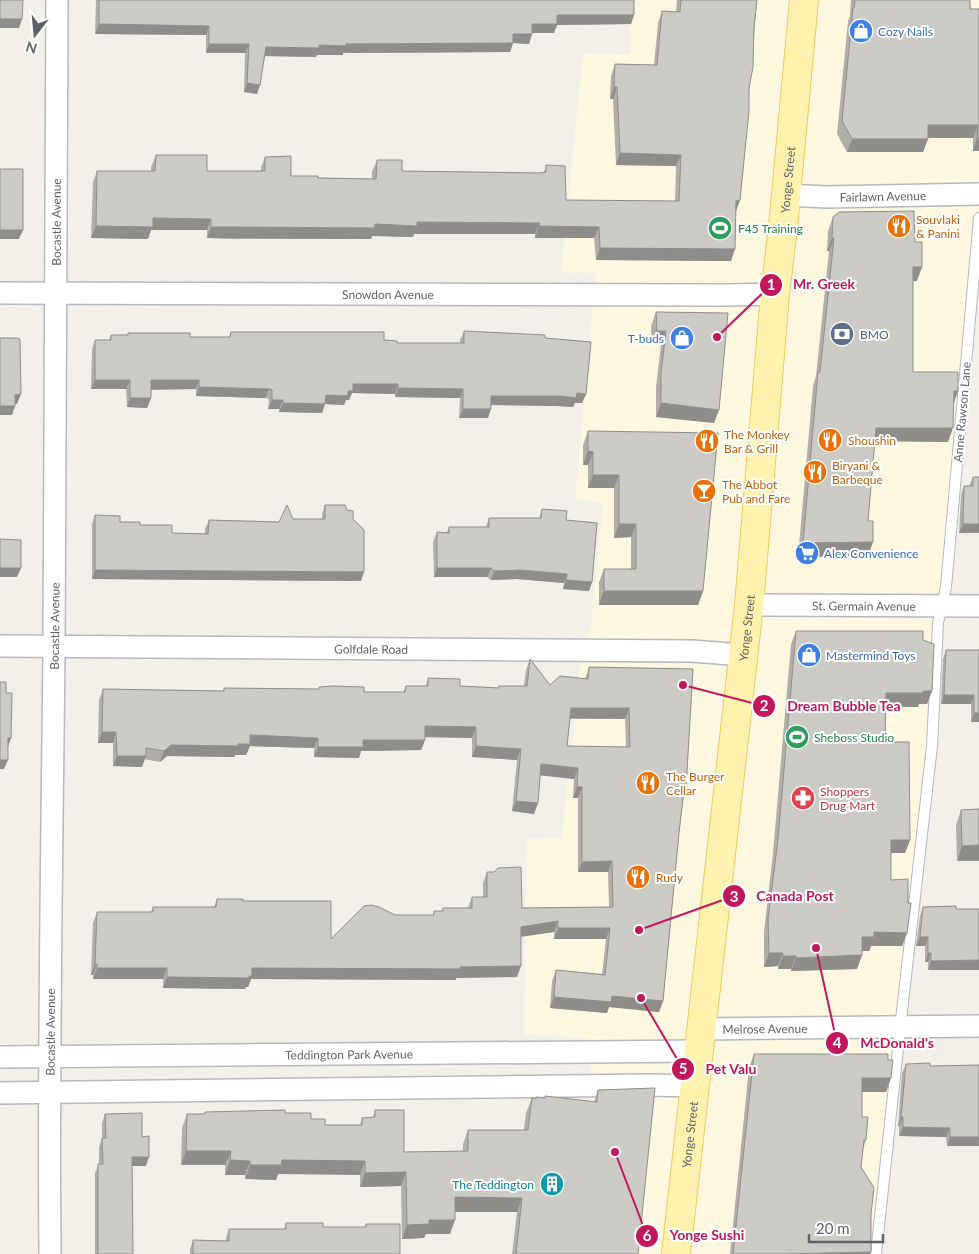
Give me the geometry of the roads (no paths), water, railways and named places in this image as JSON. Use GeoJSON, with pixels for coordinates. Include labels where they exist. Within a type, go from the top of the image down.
{"type":"FeatureCollection","features":[{"type":"Feature","properties":{"kind":"main road","name":"Yonge Street"},"geometry":{"type":"LineString","coordinates":[[676,1254],[749,605],[775,294],[804,0]]}},
{"type":"Feature","properties":{"kind":"street","name":"Bocastle Avenue"},"geometry":{"type":"LineString","coordinates":[[50,1254],[49,1092],[54,646],[57,0]]}},
{"type":"Feature","properties":{"kind":"street","name":"Fairlawn Avenue"},"geometry":{"type":"LineString","coordinates":[[786,195],[826,198],[979,194]]}},
{"type":"Feature","properties":{"kind":"street","name":"Snowdon Avenue"},"geometry":{"type":"LineString","coordinates":[[0,293],[775,294]]}},
{"type":"Feature","properties":{"kind":"street","name":"St. Germain Avenue"},"geometry":{"type":"LineString","coordinates":[[749,605],[979,606]]}},
{"type":"Feature","properties":{"kind":"street","name":"Golfdale Road"},"geometry":{"type":"LineString","coordinates":[[0,646],[692,651],[743,655]]}},
{"type":"Feature","properties":{"kind":"street","name":"Melrose Avenue"},"geometry":{"type":"LineString","coordinates":[[700,1040],[900,1026],[979,1026]]}},
{"type":"Feature","properties":{"kind":"street","name":"Teddington Park Avenue"},"geometry":{"type":"LineString","coordinates":[[0,1056],[700,1040]]}},
{"type":"Feature","properties":{"kind":"street"},"geometry":{"type":"LineString","coordinates":[[0,1093],[695,1086]]}},
{"type":"Feature","properties":{"kind":"lane","name":"Anne Rawson Lane"},"geometry":{"type":"LineString","coordinates":[[876,1254],[932,746],[938,623],[946,587],[979,218]]}},
{"type":"Feature","properties":{"kind":"place","name":"Cozy Nails"},"geometry":{"type":"Point","coordinates":[861,31]}},
{"type":"Feature","properties":{"kind":"place","name":"Souvlaki & Panini"},"geometry":{"type":"Point","coordinates":[899,226]}},
{"type":"Feature","properties":{"kind":"place","name":"F45 Training"},"geometry":{"type":"Point","coordinates":[720,228]}},
{"type":"Feature","properties":{"kind":"place","name":"BMO"},"geometry":{"type":"Point","coordinates":[842,334]}},
{"type":"Feature","properties":{"kind":"place","name":"Mr. Greek"},"geometry":{"type":"Point","coordinates":[717,337]}},
{"type":"Feature","properties":{"kind":"place","name":"T-buds"},"geometry":{"type":"Point","coordinates":[682,338]}},
{"type":"Feature","properties":{"kind":"place","name":"Shoushin"},"geometry":{"type":"Point","coordinates":[830,440]}},
{"type":"Feature","properties":{"kind":"place","name":"The Monkey Bar & Grill"},"geometry":{"type":"Point","coordinates":[707,441]}},
{"type":"Feature","properties":{"kind":"place","name":"Biryani & Barbeque"},"geometry":{"type":"Point","coordinates":[815,472]}},
{"type":"Feature","properties":{"kind":"place","name":"The Abbot Pub and Fare"},"geometry":{"type":"Point","coordinates":[704,491]}},
{"type":"Feature","properties":{"kind":"place","name":"Alex Convenience"},"geometry":{"type":"Point","coordinates":[807,553]}},
{"type":"Feature","properties":{"kind":"place","name":"Mastermind Toys"},"geometry":{"type":"Point","coordinates":[809,655]}},
{"type":"Feature","properties":{"kind":"place","name":"Dream Bubble Tea"},"geometry":{"type":"Point","coordinates":[683,685]}},
{"type":"Feature","properties":{"kind":"place","name":"Sheboss Studio"},"geometry":{"type":"Point","coordinates":[797,737]}},
{"type":"Feature","properties":{"kind":"place","name":"The Burger Cellar"},"geometry":{"type":"Point","coordinates":[648,783]}},
{"type":"Feature","properties":{"kind":"place","name":"Shoppers Drug Mart"},"geometry":{"type":"Point","coordinates":[803,798]}},
{"type":"Feature","properties":{"kind":"place","name":"Rudy"},"geometry":{"type":"Point","coordinates":[638,877]}},
{"type":"Feature","properties":{"kind":"place","name":"Canada Post"},"geometry":{"type":"Point","coordinates":[639,930]}},
{"type":"Feature","properties":{"kind":"place","name":"McDonald's"},"geometry":{"type":"Point","coordinates":[816,948]}},
{"type":"Feature","properties":{"kind":"place","name":"Pet Valu"},"geometry":{"type":"Point","coordinates":[641,998]}},
{"type":"Feature","properties":{"kind":"place","name":"Yonge Sushi"},"geometry":{"type":"Point","coordinates":[615,1152]}},
{"type":"Feature","properties":{"kind":"place","name":"The Teddington"},"geometry":{"type":"Point","coordinates":[552,1184]}}]}
